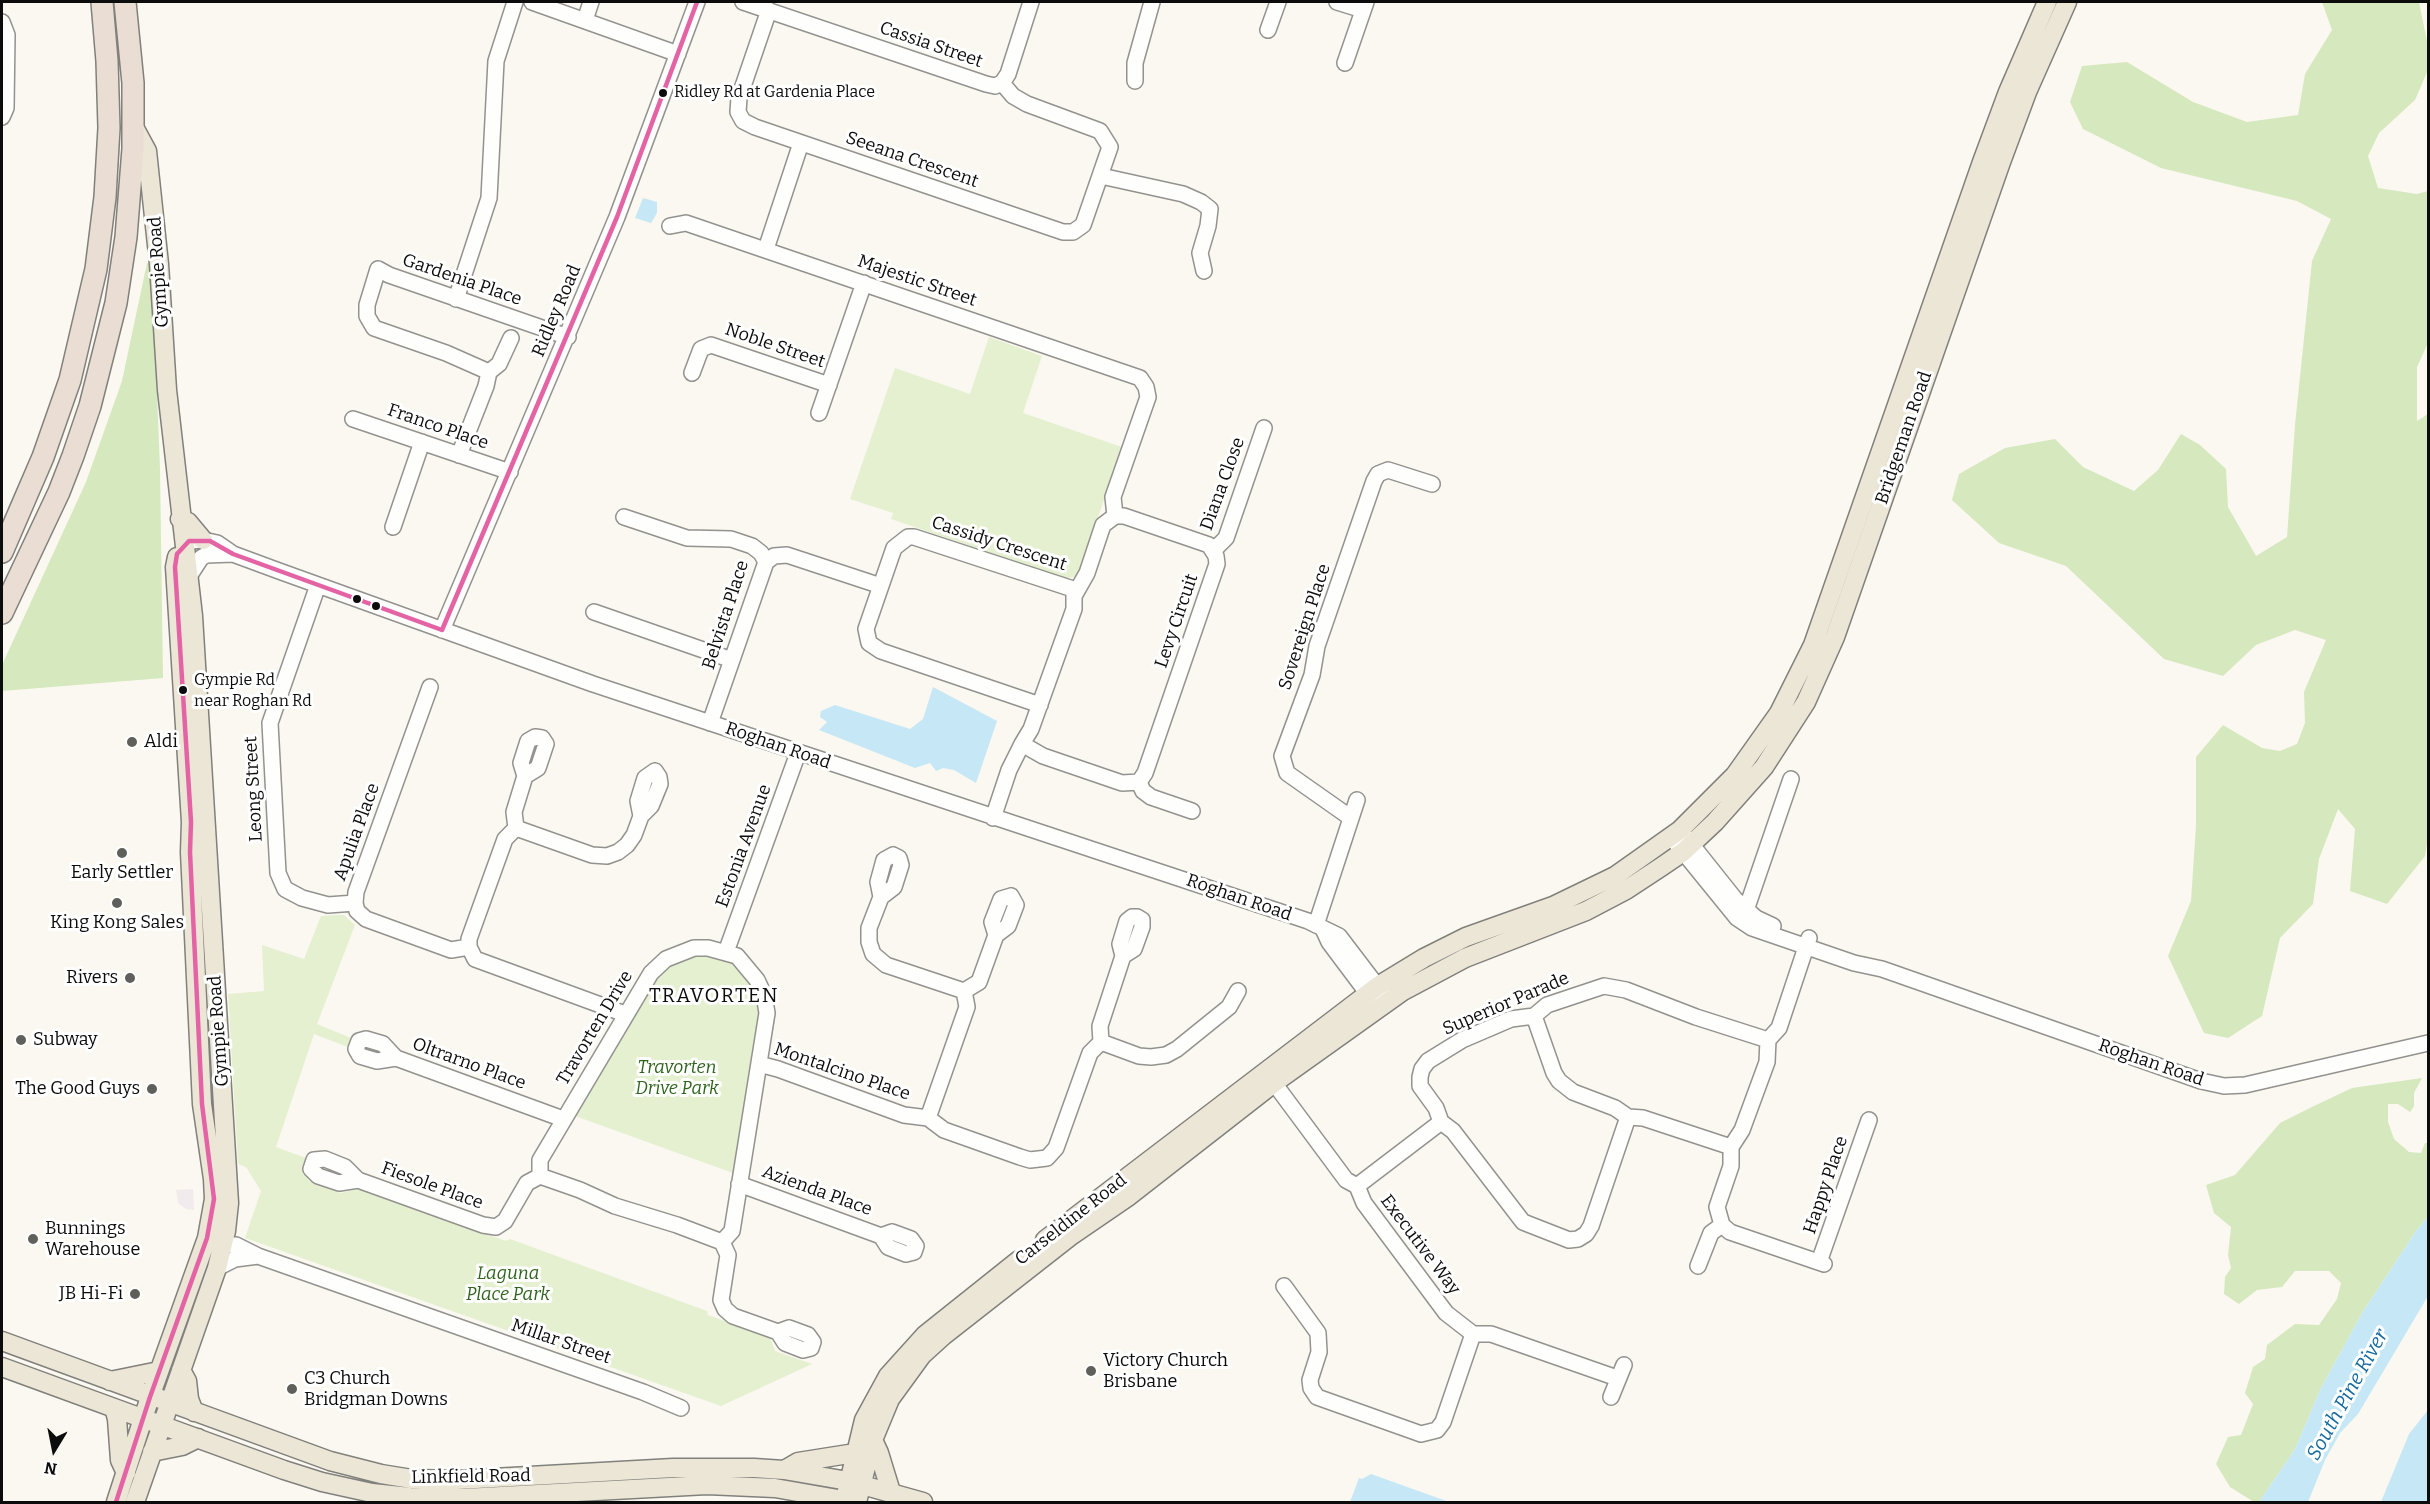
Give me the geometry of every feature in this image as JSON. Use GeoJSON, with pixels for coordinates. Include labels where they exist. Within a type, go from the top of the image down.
{"type":"FeatureCollection","features":[{"type":"Feature","properties":{"kind":"highway"},"geometry":{"type":"LineString","coordinates":[[2,552],[43,457],[70,380],[102,233],[109,128],[102,2]]}},
{"type":"Feature","properties":{"kind":"highway","name":"Gympie Road"},"geometry":{"type":"LineString","coordinates":[[125,2],[134,127]]}},
{"type":"Feature","properties":{"kind":"highway"},"geometry":{"type":"LineString","coordinates":[[2,613],[59,492],[90,406],[100,370],[122,273],[130,201],[134,127]]}},
{"type":"Feature","properties":{"kind":"main road","name":"Bridgeman Road"},"geometry":{"type":"LineString","coordinates":[[1681,841],[1751,754],[1779,713],[1803,669],[1989,141],[2048,2]]}},
{"type":"Feature","properties":{"kind":"main road","name":"Bridgeman Road"},"geometry":{"type":"LineString","coordinates":[[1681,841],[1730,807],[1780,745],[1806,702],[1826,661],[2001,162],[2027,92],[2067,2]]}},
{"type":"Feature","properties":{"kind":"main road","name":"Gympie Road"},"geometry":{"type":"LineString","coordinates":[[134,127],[147,151],[152,186],[167,390],[194,628],[229,1203],[224,1244],[217,1268],[135,1503]]}},
{"type":"Feature","properties":{"kind":"main road"},"geometry":{"type":"LineString","coordinates":[[180,519],[188,522],[203,540]]}},
{"type":"Feature","properties":{"kind":"main road","name":"Gympie Road"},"geometry":{"type":"LineString","coordinates":[[116,1503],[150,1397],[210,1227],[214,1189],[202,1104],[190,822],[175,567],[177,554],[183,545]]}},
{"type":"Feature","properties":{"kind":"main road"},"geometry":{"type":"LineString","coordinates":[[1378,997],[1448,965],[1586,911],[1643,880],[1681,841]]}},
{"type":"Feature","properties":{"kind":"main road","name":"Carseldine Road"},"geometry":{"type":"LineString","coordinates":[[855,1483],[880,1419],[896,1389],[912,1367],[932,1346],[1072,1235],[1129,1196],[1275,1083],[1378,997]]}},
{"type":"Feature","properties":{"kind":"main road","name":"Carseldine Road"},"geometry":{"type":"LineString","coordinates":[[853,1501],[855,1453],[864,1420],[879,1388],[900,1361],[925,1335],[1097,1199],[1378,997]]}},
{"type":"Feature","properties":{"kind":"main road","name":"Linkfield Road"},"geometry":{"type":"LineString","coordinates":[[2,1341],[150,1397],[345,1466],[412,1479],[457,1480],[704,1467],[784,1470],[855,1483],[923,1503]]}},
{"type":"Feature","properties":{"kind":"main road","name":"Linkfield Road"},"geometry":{"type":"LineString","coordinates":[[2,1367],[322,1482],[372,1493],[410,1497],[465,1498],[707,1485],[776,1488],[853,1501]]}},
{"type":"Feature","properties":{"kind":"main road"},"geometry":{"type":"LineString","coordinates":[[181,1370],[187,1381],[190,1404],[194,1412]]}},
{"type":"Feature","properties":{"kind":"main road"},"geometry":{"type":"LineString","coordinates":[[110,1381],[159,1371]]}},
{"type":"Feature","properties":{"kind":"main road"},"geometry":{"type":"LineString","coordinates":[[114,1408],[118,1426],[120,1460],[126,1473]]}},
{"type":"Feature","properties":{"kind":"main road"},"geometry":{"type":"LineString","coordinates":[[152,1452],[182,1446],[198,1438]]}},
{"type":"Feature","properties":{"kind":"main road"},"geometry":{"type":"LineString","coordinates":[[873,1440],[891,1492]]}},
{"type":"Feature","properties":{"kind":"main road"},"geometry":{"type":"LineString","coordinates":[[784,1470],[798,1462],[855,1453]]}},
{"type":"Feature","properties":{"kind":"street"},"geometry":{"type":"LineString","coordinates":[[456,299],[489,198],[496,61],[514,2]]}},
{"type":"Feature","properties":{"kind":"street"},"geometry":{"type":"LineString","coordinates":[[532,2],[678,54]]}},
{"type":"Feature","properties":{"kind":"street"},"geometry":{"type":"LineString","coordinates":[[585,20],[591,2]]}},
{"type":"Feature","properties":{"kind":"street","name":"Ridley Road"},"geometry":{"type":"LineString","coordinates":[[442,630],[617,217],[697,2]]}},
{"type":"Feature","properties":{"kind":"street","name":"Cassia Street"},"geometry":{"type":"LineString","coordinates":[[743,2],[986,84],[995,86],[1002,84],[1013,96],[1027,104],[1100,131]]}},
{"type":"Feature","properties":{"kind":"street"},"geometry":{"type":"LineString","coordinates":[[1002,84],[1008,74],[1031,2]]}},
{"type":"Feature","properties":{"kind":"street"},"geometry":{"type":"LineString","coordinates":[[1135,81],[1135,63],[1152,2]]}},
{"type":"Feature","properties":{"kind":"street"},"geometry":{"type":"LineString","coordinates":[[1268,30],[1278,2]]}},
{"type":"Feature","properties":{"kind":"street"},"geometry":{"type":"LineString","coordinates":[[1337,2],[1365,6],[1344,63]]}},
{"type":"Feature","properties":{"kind":"street","name":"Seeana Crescent"},"geometry":{"type":"LineString","coordinates":[[769,10],[739,98],[738,112],[743,121],[755,127],[1063,232],[1073,232],[1083,225],[1101,176],[1110,147],[1100,131]]}},
{"type":"Feature","properties":{"kind":"street"},"geometry":{"type":"LineString","coordinates":[[2,22],[7,35],[6,108],[2,117]]}},
{"type":"Feature","properties":{"kind":"street"},"geometry":{"type":"LineString","coordinates":[[766,249],[801,143]]}},
{"type":"Feature","properties":{"kind":"street"},"geometry":{"type":"LineString","coordinates":[[1101,176],[1183,194],[1210,209],[1208,226],[1200,253],[1204,271]]}},
{"type":"Feature","properties":{"kind":"street","name":"Majestic Street"},"geometry":{"type":"LineString","coordinates":[[670,226],[686,223],[1128,372],[1140,378],[1146,387],[1148,397],[1113,497],[1115,516]]}},
{"type":"Feature","properties":{"kind":"street","name":"Gardenia Place"},"geometry":{"type":"LineString","coordinates":[[489,372],[446,353],[374,328],[367,316],[367,305],[378,269],[456,299],[568,337]]}},
{"type":"Feature","properties":{"kind":"street"},"geometry":{"type":"LineString","coordinates":[[819,413],[864,283]]}},
{"type":"Feature","properties":{"kind":"street"},"geometry":{"type":"LineString","coordinates":[[459,455],[486,386],[489,372],[499,364],[511,338]]}},
{"type":"Feature","properties":{"kind":"street","name":"Noble Street"},"geometry":{"type":"LineString","coordinates":[[692,373],[701,349],[711,345],[828,385]]}},
{"type":"Feature","properties":{"kind":"street","name":"Franco Place"},"geometry":{"type":"LineString","coordinates":[[353,418],[510,472]]}},
{"type":"Feature","properties":{"kind":"street","name":"Diana Close"},"geometry":{"type":"LineString","coordinates":[[1213,551],[1226,538],[1264,428]]}},
{"type":"Feature","properties":{"kind":"street"},"geometry":{"type":"LineString","coordinates":[[393,527],[422,442]]}},
{"type":"Feature","properties":{"kind":"street","name":"Sovereign Place"},"geometry":{"type":"LineString","coordinates":[[1351,818],[1287,772],[1282,756],[1312,675],[1317,646],[1374,481],[1378,474],[1388,470],[1432,484]]}},
{"type":"Feature","properties":{"kind":"street","name":"Belvista Place"},"geometry":{"type":"LineString","coordinates":[[624,516],[687,538],[731,539],[752,546],[766,562],[710,723]]}},
{"type":"Feature","properties":{"kind":"street"},"geometry":{"type":"LineString","coordinates":[[1076,590],[1085,578],[1103,525],[1115,516],[1124,516],[1205,543],[1213,551]]}},
{"type":"Feature","properties":{"kind":"street","name":"Cassidy Crescent"},"geometry":{"type":"LineString","coordinates":[[993,818],[1009,770],[1031,729],[1040,705],[1074,609],[1076,590],[914,537],[903,540],[894,548],[866,629],[874,648],[1040,705]]}},
{"type":"Feature","properties":{"kind":"street"},"geometry":{"type":"LineString","coordinates":[[183,545],[192,540],[203,540]]}},
{"type":"Feature","properties":{"kind":"street","name":"Roghan Road"},"geometry":{"type":"LineString","coordinates":[[203,540],[222,546],[233,554],[442,630],[798,753],[1152,868],[1320,928],[1342,939],[1378,997]]}},
{"type":"Feature","properties":{"kind":"street","name":"Levy Circuit"},"geometry":{"type":"LineString","coordinates":[[1139,782],[1145,773],[1217,564],[1213,551]]}},
{"type":"Feature","properties":{"kind":"street","name":"Roghan Road"},"geometry":{"type":"LineString","coordinates":[[188,578],[201,558],[206,555],[233,554]]}},
{"type":"Feature","properties":{"kind":"street"},"geometry":{"type":"LineString","coordinates":[[766,562],[774,556],[788,555],[881,586]]}},
{"type":"Feature","properties":{"kind":"street","name":"Leong Street"},"geometry":{"type":"LineString","coordinates":[[318,585],[270,723],[278,873],[285,889],[302,898],[328,905],[355,903]]}},
{"type":"Feature","properties":{"kind":"street"},"geometry":{"type":"LineString","coordinates":[[594,612],[732,660]]}},
{"type":"Feature","properties":{"kind":"street","name":"Apulia Place"},"geometry":{"type":"LineString","coordinates":[[430,687],[356,891],[355,903],[357,911],[366,919],[451,950],[469,947]]}},
{"type":"Feature","properties":{"kind":"street"},"geometry":{"type":"LineString","coordinates":[[1022,744],[1043,756],[1122,783],[1139,782],[1143,791],[1151,797],[1192,811]]}},
{"type":"Feature","properties":{"kind":"street","name":"Estonia Avenue"},"geometry":{"type":"LineString","coordinates":[[726,952],[798,753]]}},
{"type":"Feature","properties":{"kind":"street"},"geometry":{"type":"LineString","coordinates":[[516,828],[514,812],[525,776]]}},
{"type":"Feature","properties":{"kind":"street"},"geometry":{"type":"LineString","coordinates":[[1744,915],[1791,779]]}},
{"type":"Feature","properties":{"kind":"street"},"geometry":{"type":"LineString","coordinates":[[1320,928],[1357,800]]}},
{"type":"Feature","properties":{"kind":"street"},"geometry":{"type":"LineString","coordinates":[[516,828],[591,855],[607,856],[627,845],[634,835],[641,816]]}},
{"type":"Feature","properties":{"kind":"street"},"geometry":{"type":"LineString","coordinates":[[516,828],[505,839],[469,939],[469,947],[475,959],[625,1014]]}},
{"type":"Feature","properties":{"kind":"street","name":"Roghan Road"},"geometry":{"type":"LineString","coordinates":[[1681,841],[1744,915],[1854,963],[1882,969],[2201,1081],[2224,1086],[2246,1085],[2428,1043]]}},
{"type":"Feature","properties":{"kind":"street"},"geometry":{"type":"LineString","coordinates":[[881,897],[869,928],[869,942],[873,954],[886,965],[964,991],[979,982],[996,935]]}},
{"type":"Feature","properties":{"kind":"street"},"geometry":{"type":"LineString","coordinates":[[1698,1266],[1711,1233],[1722,1225],[1717,1207],[1731,1166],[1731,1147],[1742,1130],[1767,1062],[1768,1040],[1779,1028],[1808,943]]}},
{"type":"Feature","properties":{"kind":"street","name":"Travorten Drive"},"geometry":{"type":"LineString","coordinates":[[540,1176],[540,1160],[651,973],[666,959],[694,948],[726,952],[737,956],[758,980],[764,995],[767,1013],[732,1231],[722,1242]]}},
{"type":"Feature","properties":{"kind":"street"},"geometry":{"type":"LineString","coordinates":[[928,1118],[944,1130],[1020,1157],[1030,1160],[1047,1158],[1056,1148],[1090,1053],[1101,1042],[1100,1026],[1123,956]]}},
{"type":"Feature","properties":{"kind":"street","name":"Superior Parade"},"geometry":{"type":"LineString","coordinates":[[1628,1117],[1591,1226],[1586,1234],[1578,1239],[1569,1240],[1522,1222],[1454,1131],[1442,1122],[1436,1107],[1420,1086],[1422,1068],[1428,1061],[1462,1040],[1511,1019],[1534,1016],[1547,1005],[1604,986],[1626,990],[1696,1017],[1768,1040]]}},
{"type":"Feature","properties":{"kind":"street","name":"Montalcino Place"},"geometry":{"type":"LineString","coordinates":[[759,1064],[904,1115],[928,1118],[967,1007],[964,991]]}},
{"type":"Feature","properties":{"kind":"street"},"geometry":{"type":"LineString","coordinates":[[1101,1042],[1139,1056],[1166,1055],[1177,1049],[1229,1007],[1238,992]]}},
{"type":"Feature","properties":{"kind":"street"},"geometry":{"type":"LineString","coordinates":[[1534,1016],[1559,1081],[1573,1092],[1615,1108],[1628,1117],[1643,1118],[1731,1147]]}},
{"type":"Feature","properties":{"kind":"street","name":"Oltrarno Place"},"geometry":{"type":"LineString","coordinates":[[396,1058],[563,1119]]}},
{"type":"Feature","properties":{"kind":"street","name":"Executive Way"},"geometry":{"type":"LineString","coordinates":[[1275,1083],[1346,1180],[1357,1186],[1364,1203],[1446,1313],[1473,1334]]}},
{"type":"Feature","properties":{"kind":"street","name":"Happy Place"},"geometry":{"type":"LineString","coordinates":[[1722,1225],[1730,1232],[1822,1263],[1869,1120]]}},
{"type":"Feature","properties":{"kind":"street"},"geometry":{"type":"LineString","coordinates":[[1357,1186],[1442,1122]]}},
{"type":"Feature","properties":{"kind":"street"},"geometry":{"type":"LineString","coordinates":[[540,1176],[580,1190],[615,1206],[722,1242],[728,1255],[721,1300],[724,1309],[733,1316],[778,1332]]}},
{"type":"Feature","properties":{"kind":"street","name":"Fiesole Place"},"geometry":{"type":"LineString","coordinates":[[358,1180],[483,1226],[496,1227],[504,1221],[527,1183],[540,1176]]}},
{"type":"Feature","properties":{"kind":"street","name":"Azienda Place"},"geometry":{"type":"LineString","coordinates":[[739,1184],[881,1236]]}},
{"type":"Feature","properties":{"kind":"street","name":"Millar Street"},"geometry":{"type":"LineString","coordinates":[[203,1248],[213,1244],[236,1245],[258,1256],[632,1388],[681,1408]]}},
{"type":"Feature","properties":{"kind":"street"},"geometry":{"type":"LineString","coordinates":[[217,1268],[235,1259],[258,1256]]}},
{"type":"Feature","properties":{"kind":"street"},"geometry":{"type":"LineString","coordinates":[[1284,1286],[1318,1333],[1321,1342],[1310,1380],[1311,1388],[1317,1397],[1421,1434],[1430,1434],[1437,1430],[1443,1422],[1473,1334],[1491,1334],[1620,1371],[1611,1397]]}},
{"type":"Feature","properties":{"kind":"shaded area"},"geometry":{"type":"Polygon","coordinates":[[[193,1189],[194,1210],[186,1209],[178,1203],[176,1190],[193,1189]]]}},
{"type":"Feature","properties":{"kind":"green space"},"geometry":{"type":"Polygon","coordinates":[[[2322,2],[2419,2],[2428,46],[2428,70],[2415,100],[2379,133],[2368,156],[2378,188],[2417,194],[2428,191],[2428,343],[2417,367],[2417,421],[2428,414],[2428,837],[2425,856],[2387,904],[2350,891],[2355,829],[2338,809],[2319,859],[2313,904],[2280,938],[2262,1016],[2228,1038],[2204,1033],[2168,956],[2191,901],[2196,826],[2196,757],[2223,725],[2262,748],[2280,751],[2297,744],[2305,723],[2304,692],[2326,640],[2295,630],[2256,645],[2223,676],[2164,659],[2066,566],[1999,543],[1952,500],[1959,474],[2005,448],[2055,439],[2083,467],[2134,491],[2158,470],[2181,434],[2200,445],[2226,469],[2228,507],[2256,556],[2287,537],[2295,425],[2312,261],[2331,219],[2297,201],[2161,168],[2083,129],[2070,102],[2082,66],[2127,62],[2193,102],[2247,122],[2298,115],[2305,74],[2332,30],[2322,2]]]}},
{"type":"Feature","properties":{"kind":"green space"},"geometry":{"type":"Polygon","coordinates":[[[147,263],[152,264],[160,470],[163,678],[2,691],[2,665],[86,482],[122,381],[147,263]]]}},
{"type":"Feature","properties":{"kind":"green space"},"geometry":{"type":"Polygon","coordinates":[[[989,337],[1042,356],[1023,413],[1122,447],[1080,570],[1074,577],[1066,578],[891,519],[893,513],[850,499],[895,368],[970,394],[989,337]]]}},
{"type":"Feature","properties":{"kind":"green space","name":"Laguna Place Park"},"geometry":{"type":"Polygon","coordinates":[[[344,915],[355,925],[317,1024],[351,1038],[348,1047],[314,1034],[276,1147],[306,1158],[302,1167],[309,1181],[341,1193],[360,1188],[506,1241],[510,1239],[707,1311],[708,1315],[770,1337],[775,1351],[812,1364],[721,1406],[245,1238],[261,1191],[246,1167],[238,1164],[228,994],[264,991],[262,945],[304,959],[321,916],[344,915]]]}},
{"type":"Feature","properties":{"kind":"green space","name":"Travorten Drive Park"},"geometry":{"type":"Polygon","coordinates":[[[707,955],[733,963],[752,983],[758,1014],[733,1173],[575,1116],[658,974],[672,962],[707,955]]]}},
{"type":"Feature","properties":{"kind":"green space"},"geometry":{"type":"Polygon","coordinates":[[[2422,1078],[2414,1093],[2414,1106],[2410,1112],[2398,1104],[2388,1104],[2388,1122],[2394,1139],[2409,1152],[2421,1153],[2425,1143],[2428,1143],[2428,1216],[2362,1313],[2321,1388],[2295,1449],[2259,1502],[2254,1502],[2230,1487],[2216,1464],[2228,1437],[2241,1435],[2253,1404],[2245,1393],[2253,1367],[2265,1359],[2267,1345],[2295,1324],[2319,1325],[2337,1299],[2341,1283],[2329,1271],[2295,1271],[2282,1287],[2257,1290],[2239,1304],[2224,1294],[2225,1277],[2231,1268],[2228,1255],[2231,1227],[2214,1213],[2206,1185],[2235,1175],[2280,1123],[2314,1106],[2352,1088],[2422,1078]]]}},
{"type":"Feature","properties":{"kind":"water"},"geometry":{"type":"Polygon","coordinates":[[[643,198],[657,202],[657,213],[651,223],[635,218],[643,198]]]}},
{"type":"Feature","properties":{"kind":"water"},"geometry":{"type":"Polygon","coordinates":[[[933,687],[997,721],[976,783],[954,770],[943,768],[936,771],[930,763],[915,768],[819,730],[827,722],[820,717],[821,711],[835,705],[910,729],[923,719],[933,687]]]}},
{"type":"Feature","properties":{"kind":"water","name":"South Pine River"},"geometry":{"type":"Polygon","coordinates":[[[2428,1216],[2428,1296],[2358,1414],[2340,1433],[2325,1460],[2308,1502],[2259,1502],[2295,1449],[2321,1388],[2362,1313],[2428,1216]]]}},
{"type":"Feature","properties":{"kind":"water"},"geometry":{"type":"Polygon","coordinates":[[[2428,1410],[2428,1502],[2381,1502],[2409,1434],[2428,1410]]]}},
{"type":"Feature","properties":{"kind":"water"},"geometry":{"type":"Polygon","coordinates":[[[1371,1474],[1449,1502],[1350,1502],[1359,1478],[1362,1479],[1371,1474]]]}},
{"type":"Feature","properties":{"kind":"transit line"},"geometry":{"type":"LineString","coordinates":[[442,630],[617,217],[697,2]]}},
{"type":"Feature","properties":{"kind":"transit line"},"geometry":{"type":"LineString","coordinates":[[116,1502],[150,1397],[207,1238],[214,1199],[202,1104],[190,852],[191,822],[175,567],[177,554],[189,541],[210,541],[233,554],[442,630]]}},
{"type":"Feature","properties":{"kind":"place","name":"Ridley Rd at Gardenia Place"},"geometry":{"type":"Point","coordinates":[663,93]}},
{"type":"Feature","properties":{"kind":"place","name":"Gympie Rd near Roghan Rd"},"geometry":{"type":"Point","coordinates":[183,690]}},
{"type":"Feature","properties":{"kind":"place","name":"Aldi"},"geometry":{"type":"Point","coordinates":[132,742]}},
{"type":"Feature","properties":{"kind":"place","name":"Early Settler"},"geometry":{"type":"Point","coordinates":[122,853]}},
{"type":"Feature","properties":{"kind":"place","name":"King Kong Sales"},"geometry":{"type":"Point","coordinates":[117,903]}},
{"type":"Feature","properties":{"kind":"place","name":"Rivers"},"geometry":{"type":"Point","coordinates":[130,978]}},
{"type":"Feature","properties":{"kind":"place","name":"Subway"},"geometry":{"type":"Point","coordinates":[21,1040]}},
{"type":"Feature","properties":{"kind":"place","name":"The Good Guys"},"geometry":{"type":"Point","coordinates":[152,1089]}},
{"type":"Feature","properties":{"kind":"place","name":"Bunnings Warehouse"},"geometry":{"type":"Point","coordinates":[33,1239]}},
{"type":"Feature","properties":{"kind":"place","name":"JB Hi-Fi"},"geometry":{"type":"Point","coordinates":[135,1294]}},
{"type":"Feature","properties":{"kind":"place","name":"Victory Church Brisbane"},"geometry":{"type":"Point","coordinates":[1091,1371]}},
{"type":"Feature","properties":{"kind":"place","name":"C3 Church Bridgman Downs"},"geometry":{"type":"Point","coordinates":[292,1389]}},
{"type":"Feature","properties":{"kind":"district","name":"TRAVORTEN"},"geometry":{"type":"Point","coordinates":[714,996]}}]}
